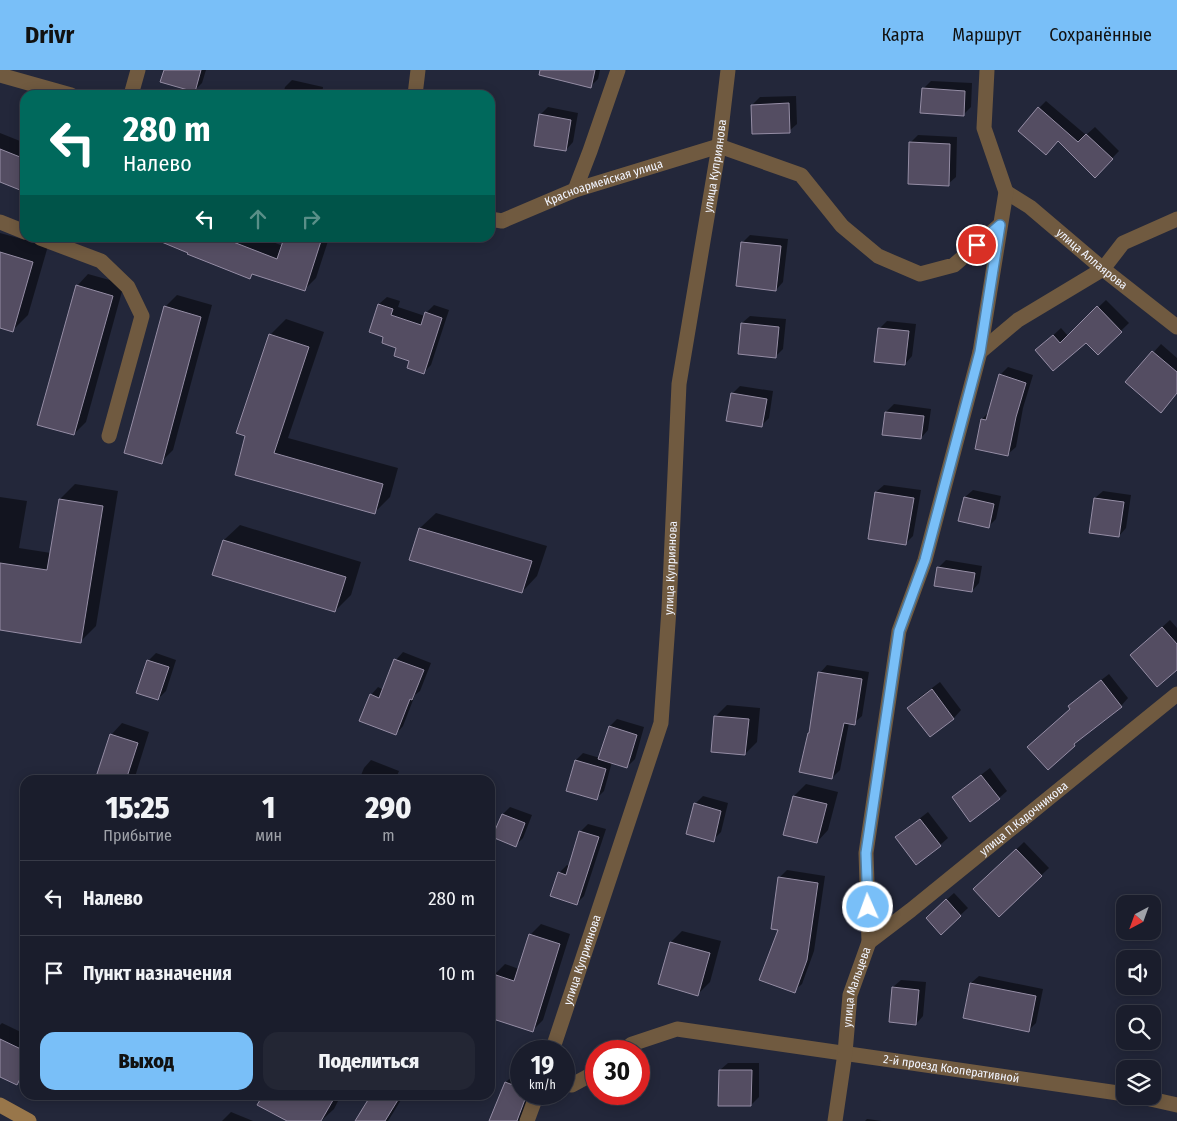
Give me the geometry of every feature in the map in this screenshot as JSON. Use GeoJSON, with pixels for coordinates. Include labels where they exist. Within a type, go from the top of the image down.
{"type":"FeatureCollection","features":[{"type":"Feature","properties":{"kind":"main road"},"geometry":{"type":"LineString","coordinates":[[0,1105],[28,1121]]}},
{"type":"Feature","properties":{"kind":"street"},"geometry":{"type":"LineString","coordinates":[[132,90],[138,70]]}},
{"type":"Feature","properties":{"kind":"street"},"geometry":{"type":"LineString","coordinates":[[416,90],[418,70]]}},
{"type":"Feature","properties":{"kind":"street"},"geometry":{"type":"LineString","coordinates":[[575,190],[618,70]]}},
{"type":"Feature","properties":{"kind":"street","name":"улица Куприянова"},"geometry":{"type":"LineString","coordinates":[[556,1040],[661,723],[669,608],[679,384],[719,146],[728,70]]}},
{"type":"Feature","properties":{"kind":"street","name":"улица Мальцева"},"geometry":{"type":"LineString","coordinates":[[846,1053],[850,995],[869,942],[866,853],[899,631],[925,560],[980,352],[1006,192],[984,128],[987,70]]}},
{"type":"Feature","properties":{"kind":"street"},"geometry":{"type":"LineString","coordinates":[[0,75],[53,90]]}},
{"type":"Feature","properties":{"kind":"street"},"geometry":{"type":"LineString","coordinates":[[719,146],[802,175],[842,226],[878,256],[920,274],[954,265],[1000,225]]}},
{"type":"Feature","properties":{"kind":"street","name":"Красноармейская улица"},"geometry":{"type":"LineString","coordinates":[[495,220],[502,221],[575,190],[719,146]]}},
{"type":"Feature","properties":{"kind":"street","name":"улица Аллаярова"},"geometry":{"type":"LineString","coordinates":[[1006,192],[1030,207],[1103,269],[1177,326]]}},
{"type":"Feature","properties":{"kind":"street"},"geometry":{"type":"LineString","coordinates":[[980,352],[1018,320],[1103,269],[1123,242],[1177,219]]}},
{"type":"Feature","properties":{"kind":"street"},"geometry":{"type":"LineString","coordinates":[[0,222],[20,230]]}},
{"type":"Feature","properties":{"kind":"street"},"geometry":{"type":"LineString","coordinates":[[51,242],[101,261],[128,287],[142,316],[109,436]]}},
{"type":"Feature","properties":{"kind":"street","name":"улица П.Кадочникова"},"geometry":{"type":"LineString","coordinates":[[869,942],[1177,694]]}},
{"type":"Feature","properties":{"kind":"street","name":"2-й проезд Кооперативной"},"geometry":{"type":"LineString","coordinates":[[645,1040],[677,1030],[1116,1093]]}},
{"type":"Feature","properties":{"kind":"street"},"geometry":{"type":"LineString","coordinates":[[835,1121],[846,1053]]}},
{"type":"Feature","properties":{"kind":"street"},"geometry":{"type":"LineString","coordinates":[[1161,1101],[1177,1105]]}},
{"type":"Feature","properties":{"kind":"street"},"geometry":{"type":"LineString","coordinates":[[527,1121],[533,1105]]}},
{"type":"Feature","properties":{"kind":"building"},"geometry":{"type":"Polygon","coordinates":[[[164,70],[201,70],[196,90],[188,90],[160,82],[164,70]]]}},
{"type":"Feature","properties":{"kind":"building"},"geometry":{"type":"Polygon","coordinates":[[[540,70],[595,70],[591,88],[539,75],[540,70]]]}},
{"type":"Feature","properties":{"kind":"building"},"geometry":{"type":"Polygon","coordinates":[[[922,88],[965,91],[964,116],[920,113],[922,88]]]}},
{"type":"Feature","properties":{"kind":"building"},"geometry":{"type":"Polygon","coordinates":[[[789,103],[790,133],[752,134],[751,105],[789,103]]]}},
{"type":"Feature","properties":{"kind":"building"},"geometry":{"type":"Polygon","coordinates":[[[1038,107],[1078,142],[1086,134],[1113,159],[1095,178],[1058,141],[1046,155],[1018,131],[1038,107]]]}},
{"type":"Feature","properties":{"kind":"building"},"geometry":{"type":"Polygon","coordinates":[[[539,114],[571,120],[566,151],[534,146],[539,114]]]}},
{"type":"Feature","properties":{"kind":"building"},"geometry":{"type":"Polygon","coordinates":[[[909,142],[950,144],[949,186],[908,184],[909,142]]]}},
{"type":"Feature","properties":{"kind":"building"},"geometry":{"type":"Polygon","coordinates":[[[0,149],[20,157],[20,190],[0,182],[0,149]]]}},
{"type":"Feature","properties":{"kind":"building"},"geometry":{"type":"Polygon","coordinates":[[[162,242],[233,242],[277,259],[283,242],[321,242],[305,291],[252,274],[250,279],[162,242]]]}},
{"type":"Feature","properties":{"kind":"building"},"geometry":{"type":"Polygon","coordinates":[[[741,242],[781,246],[776,291],[736,286],[741,242]]]}},
{"type":"Feature","properties":{"kind":"building"},"geometry":{"type":"Polygon","coordinates":[[[0,252],[33,262],[13,332],[0,328],[0,252]]]}},
{"type":"Feature","properties":{"kind":"building"},"geometry":{"type":"Polygon","coordinates":[[[76,285],[113,296],[74,435],[37,425],[76,285]]]}},
{"type":"Feature","properties":{"kind":"building"},"geometry":{"type":"Polygon","coordinates":[[[378,304],[393,309],[391,315],[421,325],[425,312],[442,318],[424,374],[407,368],[409,361],[394,356],[396,348],[382,343],[383,337],[369,332],[378,304]]]}},
{"type":"Feature","properties":{"kind":"building"},"geometry":{"type":"Polygon","coordinates":[[[164,306],[201,317],[162,464],[124,453],[164,306]]]}},
{"type":"Feature","properties":{"kind":"building"},"geometry":{"type":"Polygon","coordinates":[[[1097,306],[1122,332],[1098,355],[1086,343],[1053,371],[1035,350],[1053,335],[1060,343],[1097,306]]]}},
{"type":"Feature","properties":{"kind":"building"},"geometry":{"type":"Polygon","coordinates":[[[741,323],[779,327],[776,358],[738,354],[741,323]]]}},
{"type":"Feature","properties":{"kind":"building"},"geometry":{"type":"Polygon","coordinates":[[[878,328],[909,331],[905,365],[874,362],[878,328]]]}},
{"type":"Feature","properties":{"kind":"building"},"geometry":{"type":"Polygon","coordinates":[[[269,334],[309,347],[274,453],[383,484],[375,514],[235,475],[245,436],[236,433],[269,334]]]}},
{"type":"Feature","properties":{"kind":"building"},"geometry":{"type":"Polygon","coordinates":[[[1152,351],[1177,372],[1177,393],[1161,413],[1125,382],[1152,351]]]}},
{"type":"Feature","properties":{"kind":"building"},"geometry":{"type":"Polygon","coordinates":[[[999,374],[1026,383],[1016,417],[1008,456],[975,449],[981,419],[986,420],[999,374]]]}},
{"type":"Feature","properties":{"kind":"building"},"geometry":{"type":"Polygon","coordinates":[[[731,393],[767,399],[762,427],[726,421],[731,393]]]}},
{"type":"Feature","properties":{"kind":"building"},"geometry":{"type":"Polygon","coordinates":[[[885,412],[924,416],[921,439],[882,435],[885,412]]]}},
{"type":"Feature","properties":{"kind":"building"},"geometry":{"type":"Polygon","coordinates":[[[875,492],[914,498],[906,545],[868,539],[875,492]]]}},
{"type":"Feature","properties":{"kind":"building"},"geometry":{"type":"Polygon","coordinates":[[[964,497],[994,504],[989,528],[958,521],[964,497]]]}},
{"type":"Feature","properties":{"kind":"building"},"geometry":{"type":"Polygon","coordinates":[[[1094,498],[1124,502],[1119,537],[1089,533],[1094,498]]]}},
{"type":"Feature","properties":{"kind":"building"},"geometry":{"type":"Polygon","coordinates":[[[59,499],[103,506],[81,643],[0,630],[0,563],[47,570],[59,499]]]}},
{"type":"Feature","properties":{"kind":"building"},"geometry":{"type":"Polygon","coordinates":[[[419,528],[532,561],[522,593],[409,560],[419,528]]]}},
{"type":"Feature","properties":{"kind":"building"},"geometry":{"type":"Polygon","coordinates":[[[223,540],[346,577],[335,612],[212,575],[223,540]]]}},
{"type":"Feature","properties":{"kind":"building"},"geometry":{"type":"Polygon","coordinates":[[[937,567],[975,573],[972,592],[934,586],[937,567]]]}},
{"type":"Feature","properties":{"kind":"building"},"geometry":{"type":"Polygon","coordinates":[[[1162,627],[1177,644],[1177,670],[1157,687],[1130,655],[1162,627]]]}},
{"type":"Feature","properties":{"kind":"building"},"geometry":{"type":"Polygon","coordinates":[[[394,659],[424,670],[396,735],[359,721],[370,694],[379,698],[394,659]]]}},
{"type":"Feature","properties":{"kind":"building"},"geometry":{"type":"Polygon","coordinates":[[[147,660],[169,667],[158,700],[136,693],[147,660]]]}},
{"type":"Feature","properties":{"kind":"building"},"geometry":{"type":"Polygon","coordinates":[[[818,672],[862,679],[855,725],[844,723],[832,779],[799,772],[809,733],[818,672]]]}},
{"type":"Feature","properties":{"kind":"building"},"geometry":{"type":"Polygon","coordinates":[[[1101,680],[1122,707],[1074,744],[1075,746],[1048,770],[1027,747],[1070,709],[1068,706],[1101,680]]]}},
{"type":"Feature","properties":{"kind":"building"},"geometry":{"type":"Polygon","coordinates":[[[932,689],[954,719],[930,737],[907,708],[932,689]]]}},
{"type":"Feature","properties":{"kind":"building"},"geometry":{"type":"Polygon","coordinates":[[[714,716],[749,719],[745,755],[711,752],[714,716]]]}},
{"type":"Feature","properties":{"kind":"building"},"geometry":{"type":"Polygon","coordinates":[[[609,726],[637,735],[627,768],[598,759],[609,726]]]}},
{"type":"Feature","properties":{"kind":"building"},"geometry":{"type":"Polygon","coordinates":[[[110,734],[138,743],[128,775],[97,775],[110,734]]]}},
{"type":"Feature","properties":{"kind":"building"},"geometry":{"type":"Polygon","coordinates":[[[575,760],[606,769],[597,800],[566,791],[575,760]]]}},
{"type":"Feature","properties":{"kind":"building"},"geometry":{"type":"Polygon","coordinates":[[[981,775],[1000,799],[970,822],[952,797],[981,775]]]}},
{"type":"Feature","properties":{"kind":"building"},"geometry":{"type":"Polygon","coordinates":[[[793,796],[827,804],[817,843],[783,835],[793,796]]]}},
{"type":"Feature","properties":{"kind":"building"},"geometry":{"type":"Polygon","coordinates":[[[694,803],[721,811],[714,842],[686,834],[694,803]]]}},
{"type":"Feature","properties":{"kind":"building"},"geometry":{"type":"Polygon","coordinates":[[[502,814],[525,823],[516,847],[495,838],[495,830],[502,814]]]}},
{"type":"Feature","properties":{"kind":"building"},"geometry":{"type":"Polygon","coordinates":[[[920,819],[941,846],[916,865],[895,837],[920,819]]]}},
{"type":"Feature","properties":{"kind":"building"},"geometry":{"type":"Polygon","coordinates":[[[579,831],[599,837],[577,905],[550,896],[558,872],[566,875],[579,831]]]}},
{"type":"Feature","properties":{"kind":"building"},"geometry":{"type":"Polygon","coordinates":[[[1016,849],[1042,876],[999,917],[973,889],[1016,849]]]}},
{"type":"Feature","properties":{"kind":"building"},"geometry":{"type":"Polygon","coordinates":[[[778,877],[818,883],[807,960],[795,993],[759,980],[778,930],[771,929],[778,877]]]}},
{"type":"Feature","properties":{"kind":"building"},"geometry":{"type":"Polygon","coordinates":[[[946,899],[961,916],[941,935],[926,918],[946,899]]]}},
{"type":"Feature","properties":{"kind":"building"},"geometry":{"type":"Polygon","coordinates":[[[529,934],[560,944],[533,1032],[495,1020],[495,975],[514,981],[529,934]]]}},
{"type":"Feature","properties":{"kind":"building"},"geometry":{"type":"Polygon","coordinates":[[[670,942],[710,953],[698,996],[658,984],[670,942]]]}},
{"type":"Feature","properties":{"kind":"building"},"geometry":{"type":"Polygon","coordinates":[[[970,983],[1036,996],[1029,1032],[963,1018],[970,983]]]}},
{"type":"Feature","properties":{"kind":"building"},"geometry":{"type":"Polygon","coordinates":[[[892,987],[919,990],[916,1025],[889,1022],[892,987]]]}},
{"type":"Feature","properties":{"kind":"building"},"geometry":{"type":"Polygon","coordinates":[[[0,1039],[20,1049],[20,1079],[17,1085],[0,1077],[0,1039]]]}},
{"type":"Feature","properties":{"kind":"building"},"geometry":{"type":"Polygon","coordinates":[[[719,1070],[752,1070],[751,1106],[718,1106],[719,1070]]]}},
{"type":"Feature","properties":{"kind":"building"},"geometry":{"type":"Polygon","coordinates":[[[505,1082],[510,1084],[510,1105],[523,1105],[517,1121],[489,1121],[505,1082]]]}},
{"type":"Feature","properties":{"kind":"building"},"geometry":{"type":"Polygon","coordinates":[[[260,1100],[333,1100],[321,1121],[287,1121],[257,1105],[260,1100]]]}},
{"type":"Feature","properties":{"kind":"building"},"geometry":{"type":"Polygon","coordinates":[[[368,1100],[398,1100],[385,1121],[355,1121],[368,1100]]]}},
{"type":"Feature","properties":{"kind":"route"},"geometry":{"type":"LineString","coordinates":[[868,907],[866,853],[899,631],[925,560],[980,352],[1000,225],[977,245]]}}]}
